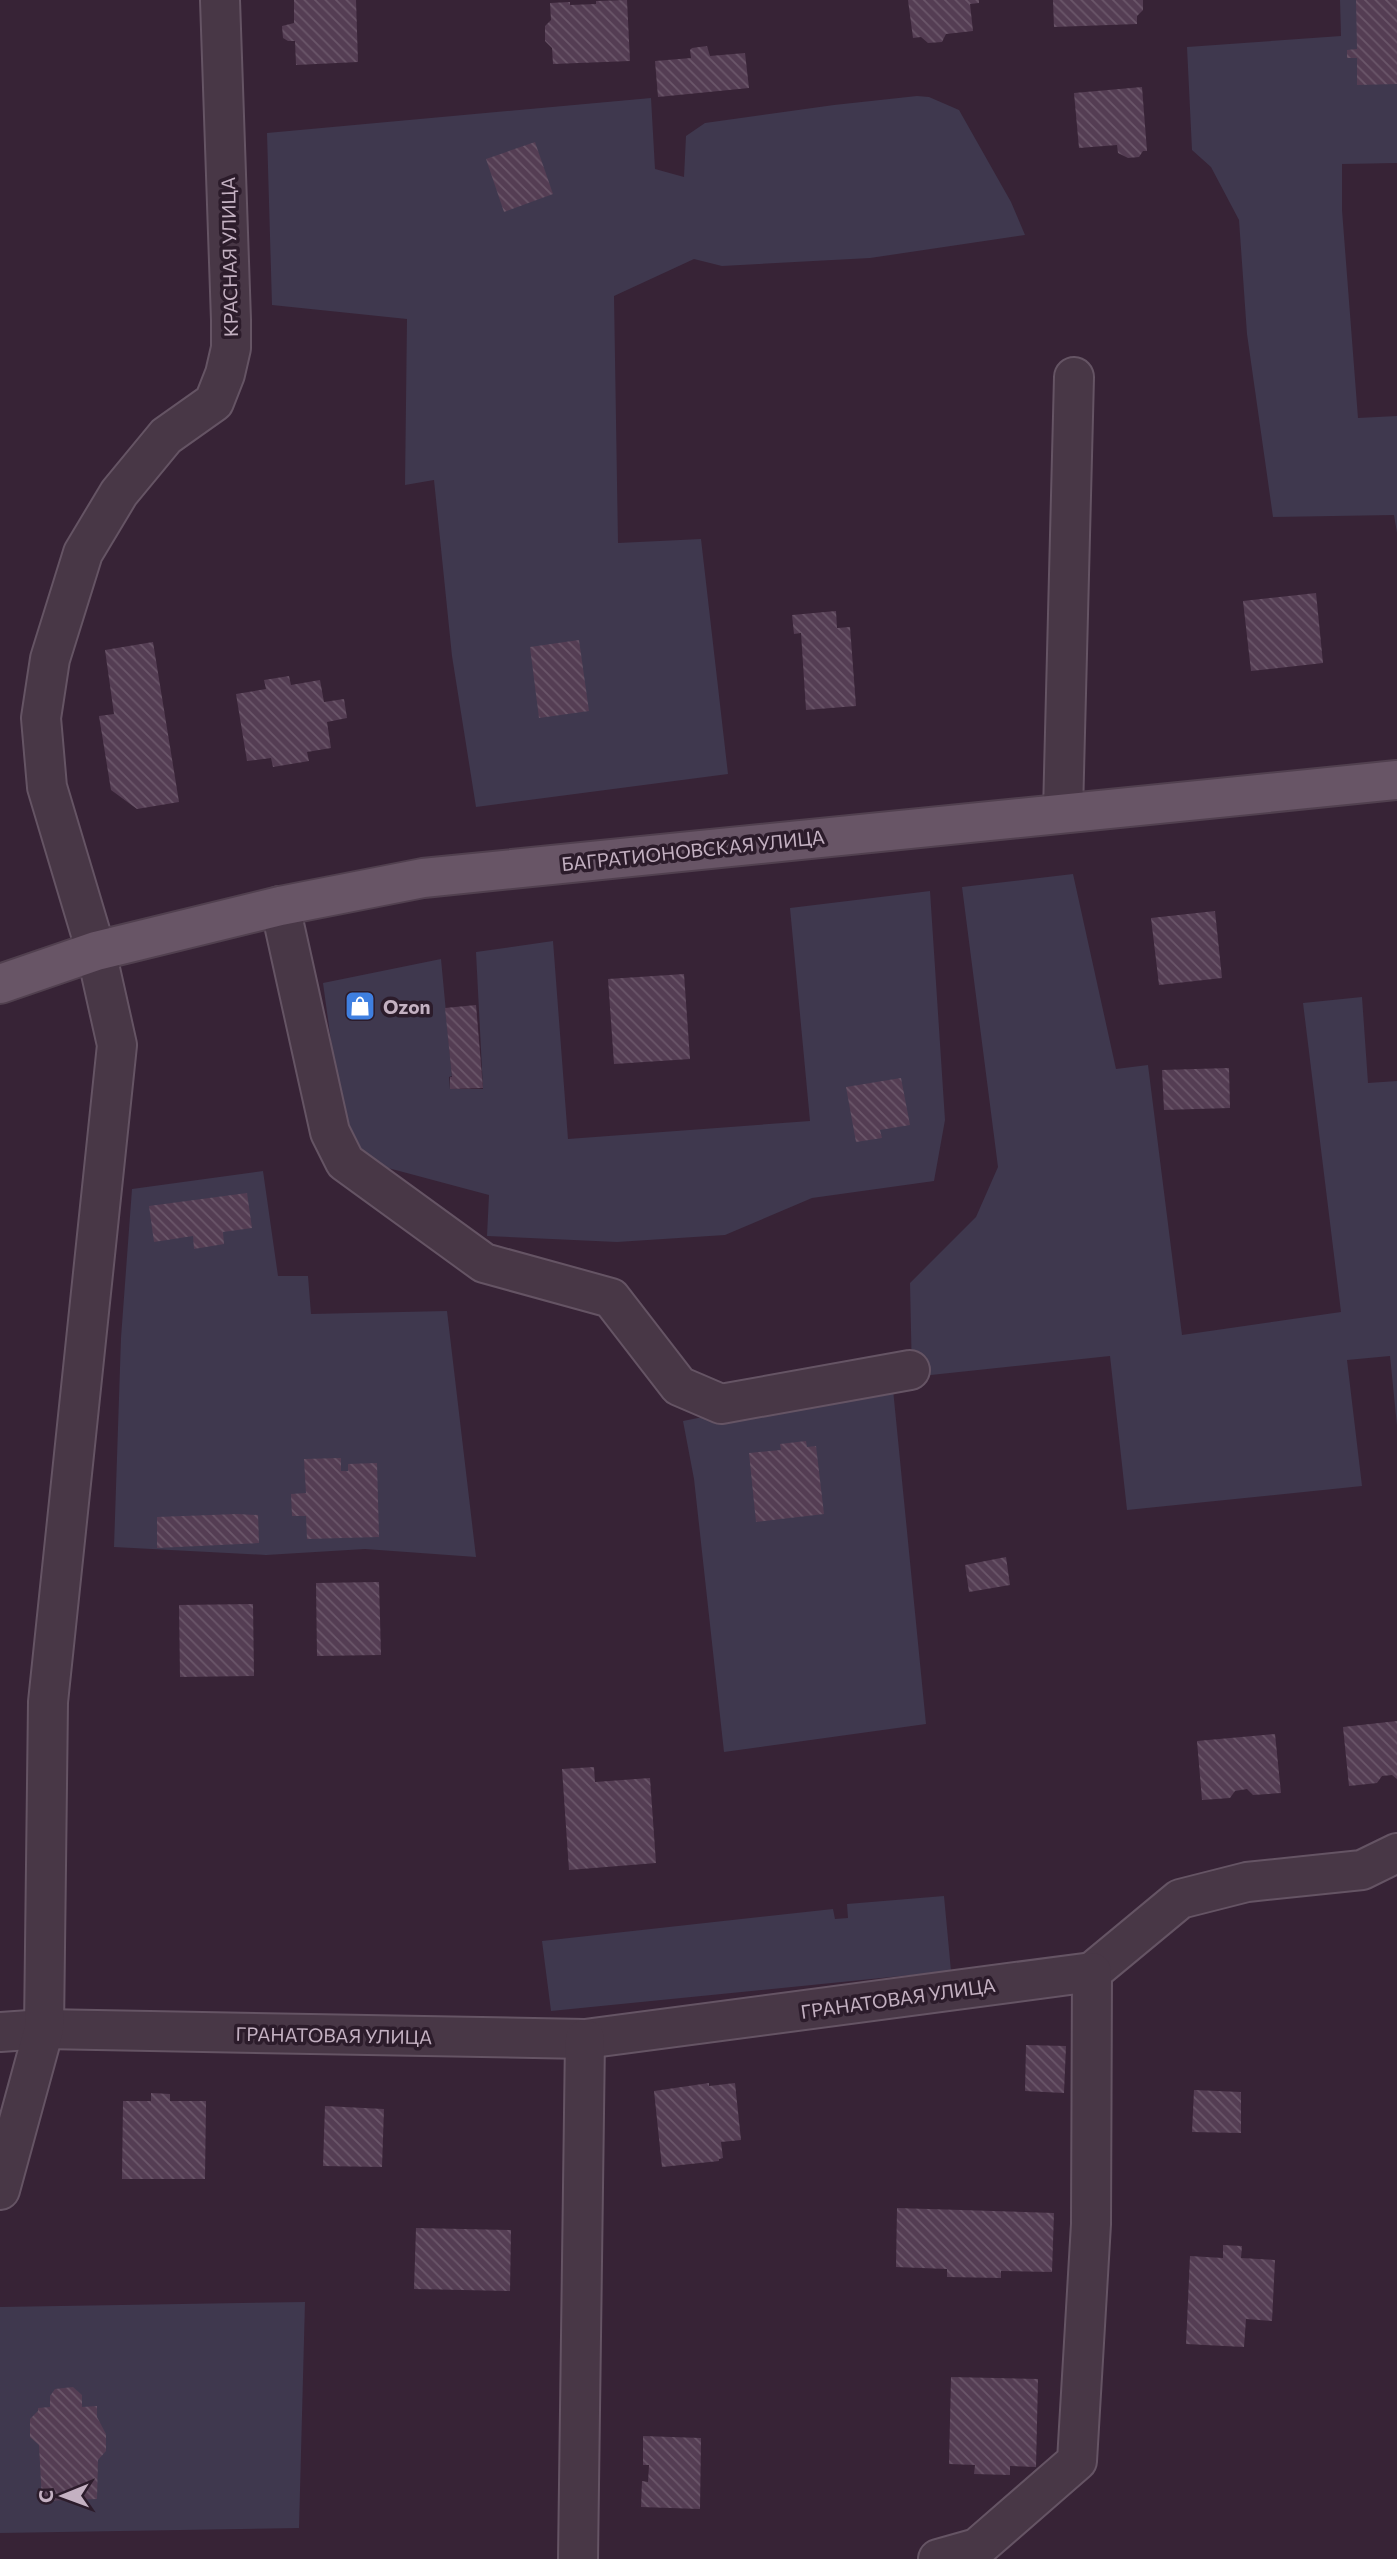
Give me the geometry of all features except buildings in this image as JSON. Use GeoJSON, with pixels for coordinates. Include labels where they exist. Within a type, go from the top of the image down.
{"type":"FeatureCollection","features":[{"type":"Feature","properties":{"kind":"main road","name":"БАГРАТИОНОВСКАЯ УЛИЦА"},"geometry":{"type":"LineString","coordinates":[[0,984],[96,951],[280,906],[423,878],[1397,780]]}},
{"type":"Feature","properties":{"kind":"street","name":"КРАСНАЯ УЛИЦА"},"geometry":{"type":"LineString","coordinates":[[0,2190],[44,2029],[48,1702],[117,1045],[96,951],[47,787],[41,718],[50,659],[83,553],[119,493],[166,436],[214,402],[225,374],[231,348],[231,320],[220,0]]}},
{"type":"Feature","properties":{"kind":"street"},"geometry":{"type":"LineString","coordinates":[[1063,812],[1074,377]]}},
{"type":"Feature","properties":{"kind":"street"},"geometry":{"type":"LineString","coordinates":[[280,906],[330,1132],[345,1162],[484,1264],[611,1298],[679,1386],[722,1404],[910,1370]]}},
{"type":"Feature","properties":{"kind":"street"},"geometry":{"type":"LineString","coordinates":[[938,2559],[977,2548],[1077,2461],[1091,2224],[1092,1972],[1180,1899],[1247,1882],[1362,1870],[1397,1853]]}},
{"type":"Feature","properties":{"kind":"street","name":"ГРАНАТОВАЯ УЛИЦА"},"geometry":{"type":"LineString","coordinates":[[0,2032],[44,2029],[585,2039],[1092,1972]]}},
{"type":"Feature","properties":{"kind":"street"},"geometry":{"type":"LineString","coordinates":[[578,2559],[585,2039]]}},
{"type":"Feature","properties":{"kind":"shaded area"},"geometry":{"type":"Polygon","coordinates":[[[1340,0],[1397,0],[1397,163],[1342,164],[1342,210],[1358,418],[1397,416],[1397,533],[1394,515],[1273,517],[1247,334],[1239,220],[1211,167],[1192,150],[1187,47],[1341,36],[1340,0]]]}},
{"type":"Feature","properties":{"kind":"shaded area"},"geometry":{"type":"Polygon","coordinates":[[[917,96],[929,97],[959,110],[1011,202],[1025,235],[870,258],[722,266],[694,259],[614,296],[618,543],[701,539],[728,774],[476,807],[452,656],[434,480],[405,485],[407,319],[272,305],[267,133],[651,98],[655,169],[684,177],[686,136],[705,123],[917,96]]]}},
{"type":"Feature","properties":{"kind":"shaded area"},"geometry":{"type":"Polygon","coordinates":[[[1073,874],[1116,1069],[1148,1065],[1182,1335],[1341,1312],[1303,1003],[1362,997],[1368,1083],[1397,1081],[1397,1426],[1390,1356],[1347,1360],[1362,1486],[1127,1510],[1110,1356],[912,1377],[910,1283],[976,1217],[998,1167],[962,887],[1073,874]]]}},
{"type":"Feature","properties":{"kind":"shaded area"},"geometry":{"type":"Polygon","coordinates":[[[930,891],[945,1120],[934,1181],[812,1198],[725,1235],[617,1242],[487,1236],[489,1195],[347,1157],[323,983],[441,959],[452,1076],[449,1077],[450,1089],[483,1089],[476,952],[553,941],[568,1139],[810,1121],[790,908],[930,891]]]}},
{"type":"Feature","properties":{"kind":"shaded area"},"geometry":{"type":"Polygon","coordinates":[[[263,1171],[278,1276],[308,1276],[311,1314],[447,1311],[476,1557],[365,1549],[266,1555],[114,1547],[121,1338],[132,1189],[263,1171]]]}},
{"type":"Feature","properties":{"kind":"shaded area"},"geometry":{"type":"Polygon","coordinates":[[[892,1379],[926,1724],[724,1752],[694,1479],[683,1421],[892,1379]]]}},
{"type":"Feature","properties":{"kind":"shaded area"},"geometry":{"type":"Polygon","coordinates":[[[944,1896],[951,1971],[551,2011],[542,1941],[833,1909],[835,1919],[848,1918],[847,1904],[944,1896]]]}},
{"type":"Feature","properties":{"kind":"shaded area"},"geometry":{"type":"Polygon","coordinates":[[[305,2302],[299,2528],[0,2533],[0,2307],[305,2302]]]}},
{"type":"Feature","properties":{"kind":"place","name":"Ozon"},"geometry":{"type":"Point","coordinates":[360,1006]}}]}
